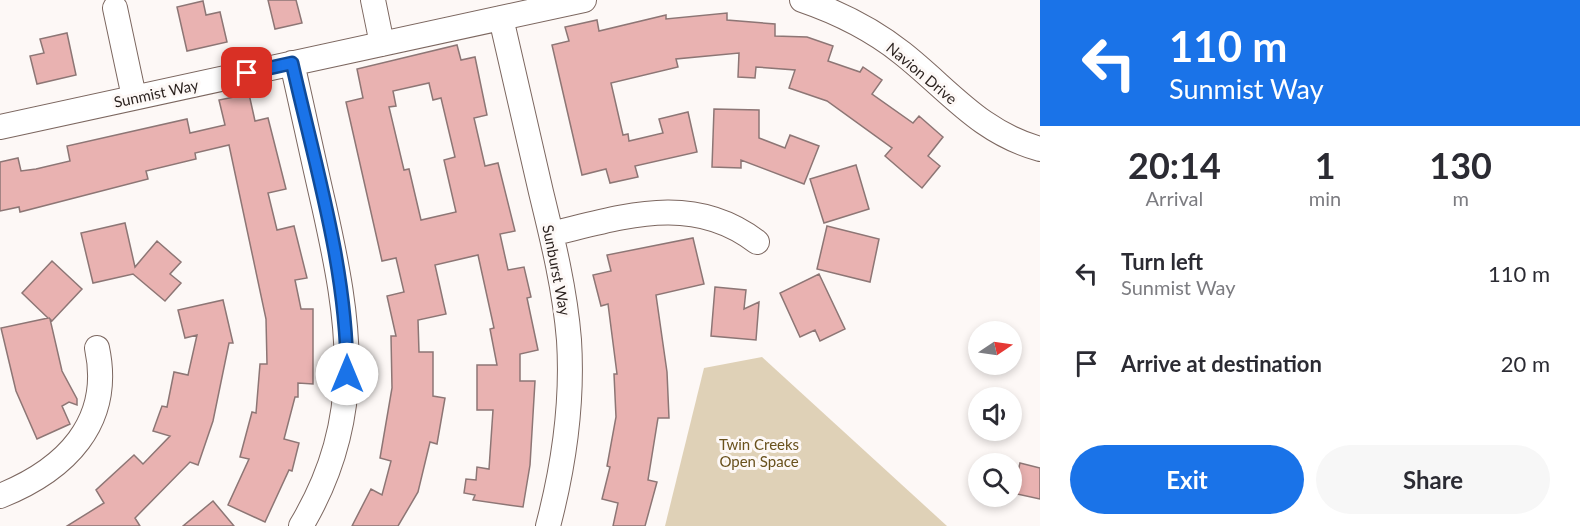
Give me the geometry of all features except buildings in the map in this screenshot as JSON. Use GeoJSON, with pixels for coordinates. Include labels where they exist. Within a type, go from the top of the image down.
{"type":"FeatureCollection","features":[{"type":"Feature","properties":{"kind":"street"},"geometry":{"type":"LineString","coordinates":[[373,0],[382,44],[584,0]]}},
{"type":"Feature","properties":{"kind":"street","name":"Navion Drive"},"geometry":{"type":"LineString","coordinates":[[808,1],[842,16],[892,46],[976,118],[1001,134],[1040,148]]}},
{"type":"Feature","properties":{"kind":"street"},"geometry":{"type":"LineString","coordinates":[[115,8],[134,98]]}},
{"type":"Feature","properties":{"kind":"street","name":"Sunburst Way"},"geometry":{"type":"LineString","coordinates":[[501,18],[565,305],[569,397],[558,489],[548,526]]}},
{"type":"Feature","properties":{"kind":"street","name":"Sunmist Way"},"geometry":{"type":"LineString","coordinates":[[0,126],[382,44]]}},
{"type":"Feature","properties":{"kind":"street"},"geometry":{"type":"LineString","coordinates":[[292,63],[340,278],[347,337],[347,374],[335,446],[324,480],[301,526]]}},
{"type":"Feature","properties":{"kind":"street"},"geometry":{"type":"LineString","coordinates":[[551,234],[626,216],[669,212],[696,213],[723,221],[757,242]]}},
{"type":"Feature","properties":{"kind":"street"},"geometry":{"type":"LineString","coordinates":[[0,496],[34,480],[59,462],[87,430],[101,389],[97,348]]}},
{"type":"Feature","properties":{"kind":"green space","name":"Twin Creeks Open Space"},"geometry":{"type":"Polygon","coordinates":[[[762,357],[947,526],[665,526],[704,368],[762,357]]]}},
{"type":"Feature","properties":{"kind":"route"},"geometry":{"type":"LineString","coordinates":[[247,73],[292,63],[340,278],[347,337],[347,374]]}}]}
